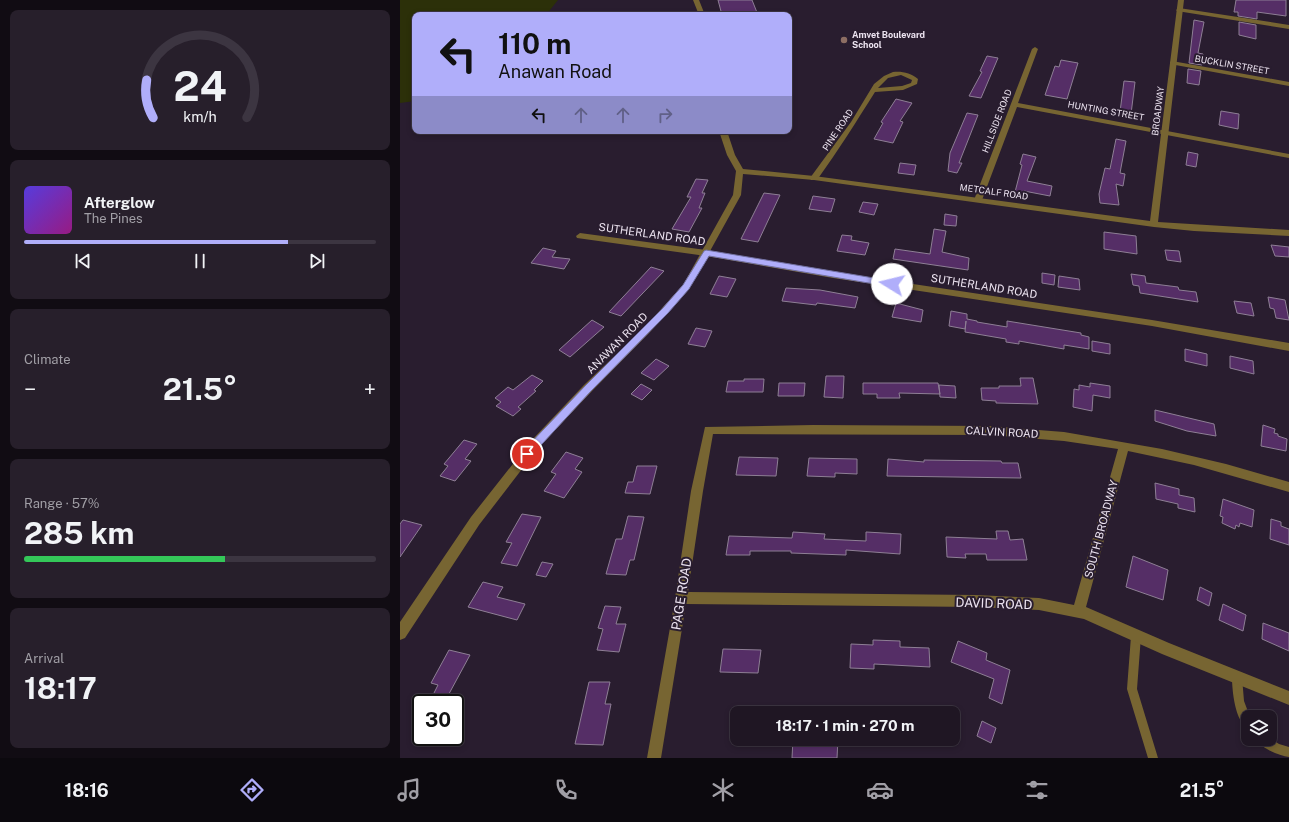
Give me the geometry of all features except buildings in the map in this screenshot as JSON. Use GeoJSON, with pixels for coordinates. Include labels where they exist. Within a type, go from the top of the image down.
{"type":"FeatureCollection","features":[{"type":"Feature","properties":{"kind":"street"},"geometry":{"type":"LineString","coordinates":[[696,0],[701,12]]}},
{"type":"Feature","properties":{"kind":"street","name":"BROADWAY"},"geometry":{"type":"LineString","coordinates":[[1154,224],[1180,0]]}},
{"type":"Feature","properties":{"kind":"street"},"geometry":{"type":"LineString","coordinates":[[1180,10],[1289,27]]}},
{"type":"Feature","properties":{"kind":"street","name":"HILLSIDE ROAD"},"geometry":{"type":"LineString","coordinates":[[978,200],[1035,49]]}},
{"type":"Feature","properties":{"kind":"street","name":"BUCKLIN STREET"},"geometry":{"type":"LineString","coordinates":[[1172,63],[1289,84]]}},
{"type":"Feature","properties":{"kind":"street","name":"PINE ROAD"},"geometry":{"type":"LineString","coordinates":[[814,178],[854,122],[874,90],[885,77],[895,74],[907,74],[915,79],[914,84],[903,88],[874,90]]}},
{"type":"Feature","properties":{"kind":"street","name":"HUNTING STREET"},"geometry":{"type":"LineString","coordinates":[[1014,104],[1164,131],[1289,156]]}},
{"type":"Feature","properties":{"kind":"street"},"geometry":{"type":"LineString","coordinates":[[724,134],[731,155],[740,171]]}},
{"type":"Feature","properties":{"kind":"street","name":"METCALF ROAD"},"geometry":{"type":"LineString","coordinates":[[740,171],[814,178],[1154,224],[1194,228],[1289,233]]}},
{"type":"Feature","properties":{"kind":"street","name":"ANAWAN ROAD"},"geometry":{"type":"LineString","coordinates":[[400,633],[475,522],[503,484],[556,422],[665,311],[686,287],[737,195],[740,171]]}},
{"type":"Feature","properties":{"kind":"street","name":"SUTHERLAND ROAD"},"geometry":{"type":"LineString","coordinates":[[580,236],[706,253],[834,275],[1152,323],[1289,347]]}},
{"type":"Feature","properties":{"kind":"street","name":"CALVIN ROAD"},"geometry":{"type":"LineString","coordinates":[[709,430],[877,429],[1030,433],[1082,438],[1198,462],[1289,486]]}},
{"type":"Feature","properties":{"kind":"street","name":"PAGE ROAD"},"geometry":{"type":"LineString","coordinates":[[654,758],[681,598],[696,491],[709,430]]}},
{"type":"Feature","properties":{"kind":"street","name":"SOUTH BROADWAY"},"geometry":{"type":"LineString","coordinates":[[1078,612],[1124,447]]}},
{"type":"Feature","properties":{"kind":"street","name":"DAVID ROAD"},"geometry":{"type":"LineString","coordinates":[[681,598],[976,601],[1039,604],[1078,612],[1289,698]]}},
{"type":"Feature","properties":{"kind":"lane"},"geometry":{"type":"LineString","coordinates":[[1136,636],[1132,689],[1153,758]]}},
{"type":"Feature","properties":{"kind":"lane"},"geometry":{"type":"LineString","coordinates":[[1237,677],[1237,692],[1242,710]]}},
{"type":"Feature","properties":{"kind":"lane"},"geometry":{"type":"LineString","coordinates":[[1272,746],[1277,749],[1289,752]]}},
{"type":"Feature","properties":{"kind":"green space"},"geometry":{"type":"Polygon","coordinates":[[[400,0],[558,0],[548,12],[412,12],[412,101],[400,103],[400,0]]]}},
{"type":"Feature","properties":{"kind":"place","name":"Amvet Boulevard School"},"geometry":{"type":"Point","coordinates":[844,40]}},
{"type":"Feature","properties":{"kind":"route"},"geometry":{"type":"LineString","coordinates":[[527,454],[588,388],[665,311],[686,287],[706,253],[892,284]]}}]}
